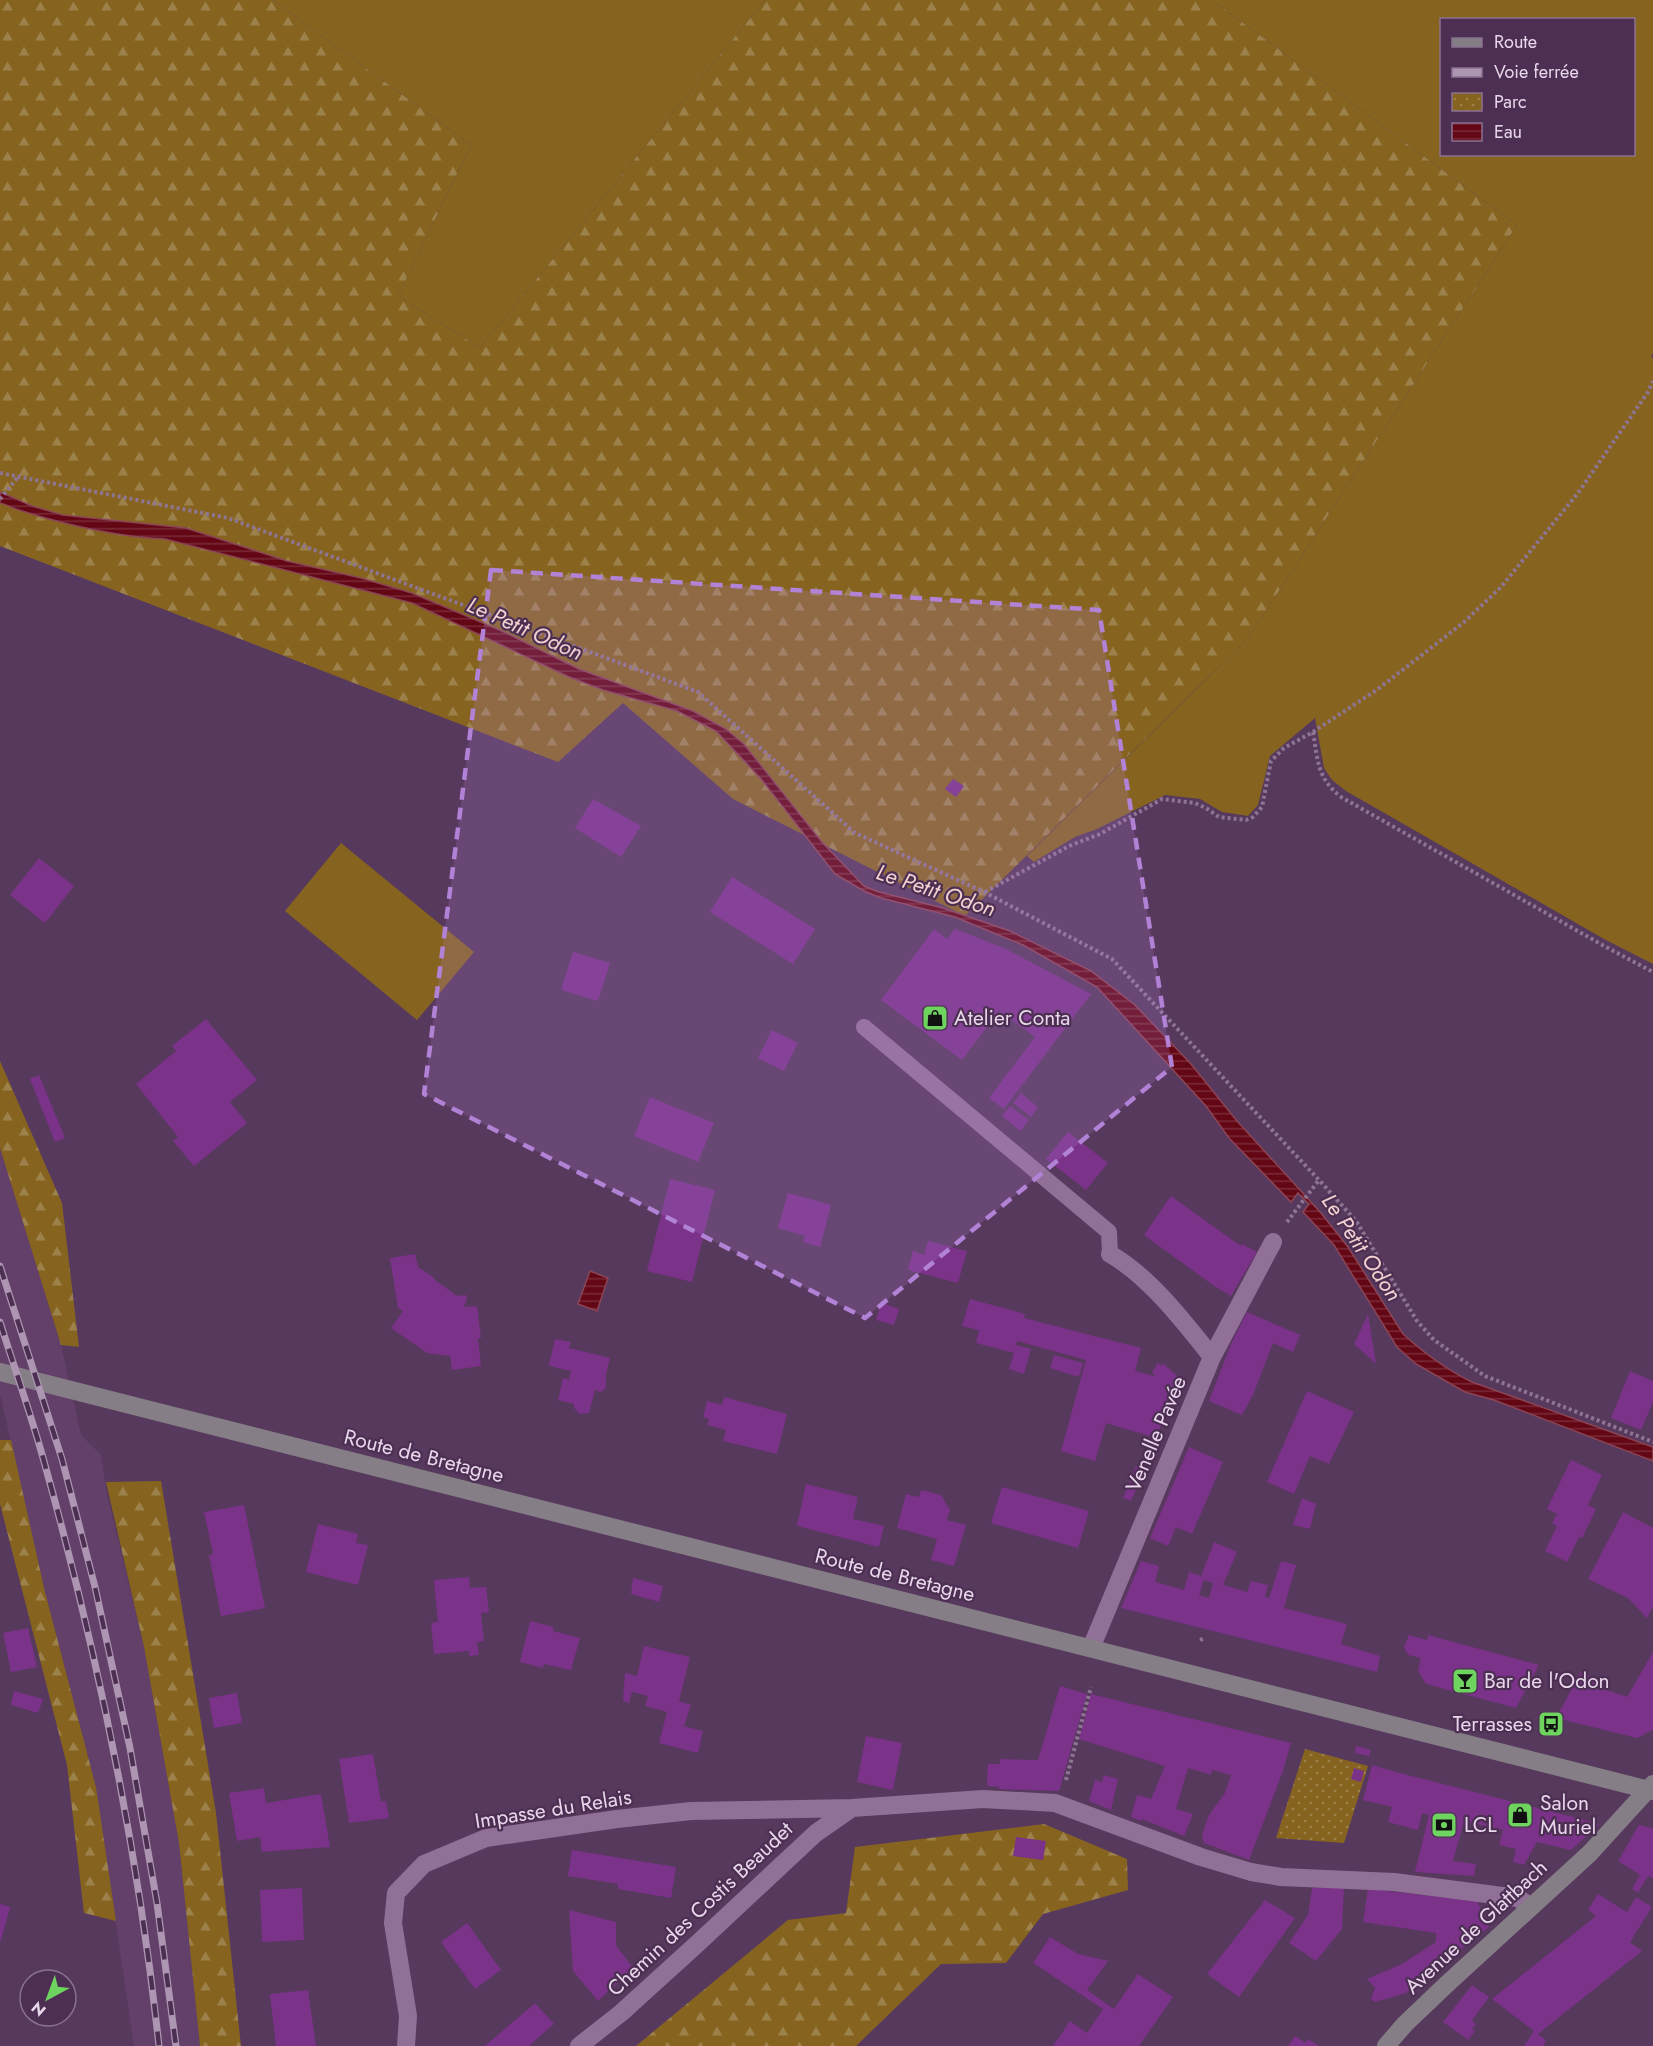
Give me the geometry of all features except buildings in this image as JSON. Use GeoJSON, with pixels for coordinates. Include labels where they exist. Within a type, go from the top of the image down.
{"type":"FeatureCollection","features":[{"type":"Feature","properties":{"kind":"main road","name":"Route de Bretagne"},"geometry":{"type":"LineString","coordinates":[[0,1372],[1651,1788]]}},
{"type":"Feature","properties":{"kind":"main road","name":"Avenue de Glattbach"},"geometry":{"type":"LineString","coordinates":[[1386,2046],[1422,2008],[1590,1853],[1651,1788]]}},
{"type":"Feature","properties":{"kind":"street","name":"Venelle Pavée"},"geometry":{"type":"LineString","coordinates":[[1091,1648],[1212,1357],[1273,1242]]}},
{"type":"Feature","properties":{"kind":"street"},"geometry":{"type":"LineString","coordinates":[[1110,1254],[1121,1260],[1154,1291],[1212,1357]]}},
{"type":"Feature","properties":{"kind":"street","name":"Impasse du Relais"},"geometry":{"type":"LineString","coordinates":[[406,2046],[408,2016],[393,1923],[396,1893],[424,1864],[486,1838],[617,1819],[691,1811],[852,1808],[983,1799],[1059,1804],[1201,1857],[1251,1872],[1281,1877],[1394,1882],[1518,1898],[1531,1907]]}},
{"type":"Feature","properties":{"kind":"street","name":"Chemin des Costis Beaudet"},"geometry":{"type":"LineString","coordinates":[[579,2046],[621,2013],[816,1833],[852,1808]]}},
{"type":"Feature","properties":{"kind":"lane"},"geometry":{"type":"LineString","coordinates":[[864,1027],[1109,1233],[1110,1254]]}},
{"type":"Feature","properties":{"kind":"path"},"geometry":{"type":"LineString","coordinates":[[984,892],[1069,846],[1100,834],[1162,799],[1195,803],[1219,817],[1246,820],[1254,817],[1262,807],[1271,761],[1284,748],[1313,732],[1378,689],[1454,631],[1501,587],[1578,493],[1648,392],[1653,381]]}},
{"type":"Feature","properties":{"kind":"path"},"geometry":{"type":"LineString","coordinates":[[0,473],[228,518],[698,692],[855,833],[984,892],[1112,959],[1356,1221],[1417,1321],[1434,1340],[1485,1376],[1653,1442]]}},
{"type":"Feature","properties":{"kind":"path"},"geometry":{"type":"LineString","coordinates":[[0,499],[19,477]]}},
{"type":"Feature","properties":{"kind":"path"},"geometry":{"type":"LineString","coordinates":[[1313,732],[1323,778],[1328,787],[1341,797],[1653,972]]}},
{"type":"Feature","properties":{"kind":"path"},"geometry":{"type":"LineString","coordinates":[[1295,1209],[1320,1180]]}},
{"type":"Feature","properties":{"kind":"path"},"geometry":{"type":"LineString","coordinates":[[1059,1804],[1091,1687]]}},
{"type":"Feature","properties":{"kind":"highlighted area"},"geometry":{"type":"Polygon","coordinates":[[[491,570],[1099,610],[1172,1067],[865,1318],[424,1094],[491,570]]]}},
{"type":"Feature","properties":{"kind":"shaded area"},"geometry":{"type":"Polygon","coordinates":[[[0,1148],[61,1345],[81,1435],[101,1455],[107,1494],[144,1647],[179,1843],[200,2046],[134,2046],[96,1787],[45,1592],[0,1394],[0,1148]]]}},
{"type":"Feature","properties":{"kind":"green space"},"geometry":{"type":"Polygon","coordinates":[[[0,0],[273,0],[471,145],[398,296],[480,348],[765,0],[1212,0],[1517,225],[1249,637],[965,916],[733,799],[623,703],[558,762],[0,546],[0,0]]]}},
{"type":"Feature","properties":{"kind":"green space"},"geometry":{"type":"Polygon","coordinates":[[[273,0],[765,0],[480,348],[398,296],[471,145],[273,0]]]}},
{"type":"Feature","properties":{"kind":"green space"},"geometry":{"type":"Polygon","coordinates":[[[1212,0],[1653,0],[1653,353],[1651,357],[1653,358],[1653,964],[1604,939],[1346,791],[1332,780],[1324,768],[1315,718],[1270,756],[1258,805],[1248,816],[1222,812],[1200,799],[1165,795],[1097,829],[1075,837],[1034,862],[1027,856],[1249,637],[1517,225],[1212,0]]]}},
{"type":"Feature","properties":{"kind":"green space"},"geometry":{"type":"Polygon","coordinates":[[[341,843],[474,952],[417,1020],[285,911],[341,843]]]}},
{"type":"Feature","properties":{"kind":"green space"},"geometry":{"type":"Polygon","coordinates":[[[0,1061],[62,1203],[79,1347],[61,1345],[0,1148],[0,1061]]]}},
{"type":"Feature","properties":{"kind":"green space"},"geometry":{"type":"Polygon","coordinates":[[[0,1440],[11,1440],[45,1592],[96,1787],[116,1921],[84,1913],[67,1765],[0,1504],[0,1440]]]}},
{"type":"Feature","properties":{"kind":"green space"},"geometry":{"type":"Polygon","coordinates":[[[161,1481],[216,1813],[241,2046],[200,2046],[179,1843],[144,1647],[106,1482],[161,1481]]]}},
{"type":"Feature","properties":{"kind":"green space"},"geometry":{"type":"Polygon","coordinates":[[[1305,1749],[1368,1766],[1344,1843],[1276,1838],[1305,1749]]]}},
{"type":"Feature","properties":{"kind":"green space"},"geometry":{"type":"Polygon","coordinates":[[[1044,1824],[1127,1859],[1128,1890],[1043,1914],[1006,1963],[941,1964],[856,2046],[636,2046],[788,1920],[846,1913],[855,1847],[1044,1824]]]}},
{"type":"Feature","properties":{"kind":"water"},"geometry":{"type":"Polygon","coordinates":[[[0,492],[32,506],[63,515],[186,528],[287,561],[361,578],[412,593],[502,631],[579,669],[693,711],[726,729],[744,744],[822,842],[864,886],[943,908],[1010,931],[1091,971],[1135,1005],[1191,1064],[1237,1121],[1321,1213],[1348,1247],[1403,1334],[1419,1348],[1445,1367],[1472,1382],[1653,1447],[1653,1461],[1494,1400],[1465,1392],[1416,1364],[1397,1347],[1334,1245],[1303,1212],[1309,1204],[1298,1193],[1291,1202],[1229,1138],[1206,1106],[1097,987],[1023,945],[955,917],[881,898],[835,874],[761,779],[716,731],[677,711],[603,690],[569,677],[412,603],[165,539],[111,533],[57,521],[0,503],[0,492]]]}},
{"type":"Feature","properties":{"kind":"water"},"geometry":{"type":"Polygon","coordinates":[[[590,1271],[608,1278],[597,1311],[578,1304],[590,1271]]]}},
{"type":"Feature","properties":{"kind":"railway"},"geometry":{"type":"LineString","coordinates":[[0,1266],[62,1459],[95,1587],[130,1748],[157,1903],[176,2046]]}},
{"type":"Feature","properties":{"kind":"railway"},"geometry":{"type":"LineString","coordinates":[[0,1322],[45,1465],[99,1681],[128,1826],[159,2046]]}},
{"type":"Feature","properties":{"kind":"place","name":"Atelier Conta"},"geometry":{"type":"Point","coordinates":[935,1018]}},
{"type":"Feature","properties":{"kind":"place","name":"Bar de l'Odon"},"geometry":{"type":"Point","coordinates":[1465,1681]}},
{"type":"Feature","properties":{"kind":"place","name":"Terrasses"},"geometry":{"type":"Point","coordinates":[1551,1724]}},
{"type":"Feature","properties":{"kind":"place","name":"Salon Muriel"},"geometry":{"type":"Point","coordinates":[1520,1815]}},
{"type":"Feature","properties":{"kind":"place","name":"LCL"},"geometry":{"type":"Point","coordinates":[1444,1825]}},
{"type":"Feature","properties":{"kind":"water label","name":"Le Petit Odon"},"geometry":{"type":"Point","coordinates":[525,628]}},
{"type":"Feature","properties":{"kind":"water label","name":"Le Petit Odon"},"geometry":{"type":"Point","coordinates":[936,890]}},
{"type":"Feature","properties":{"kind":"water label","name":"Le Petit Odon"},"geometry":{"type":"Point","coordinates":[1362,1247]}}]}
